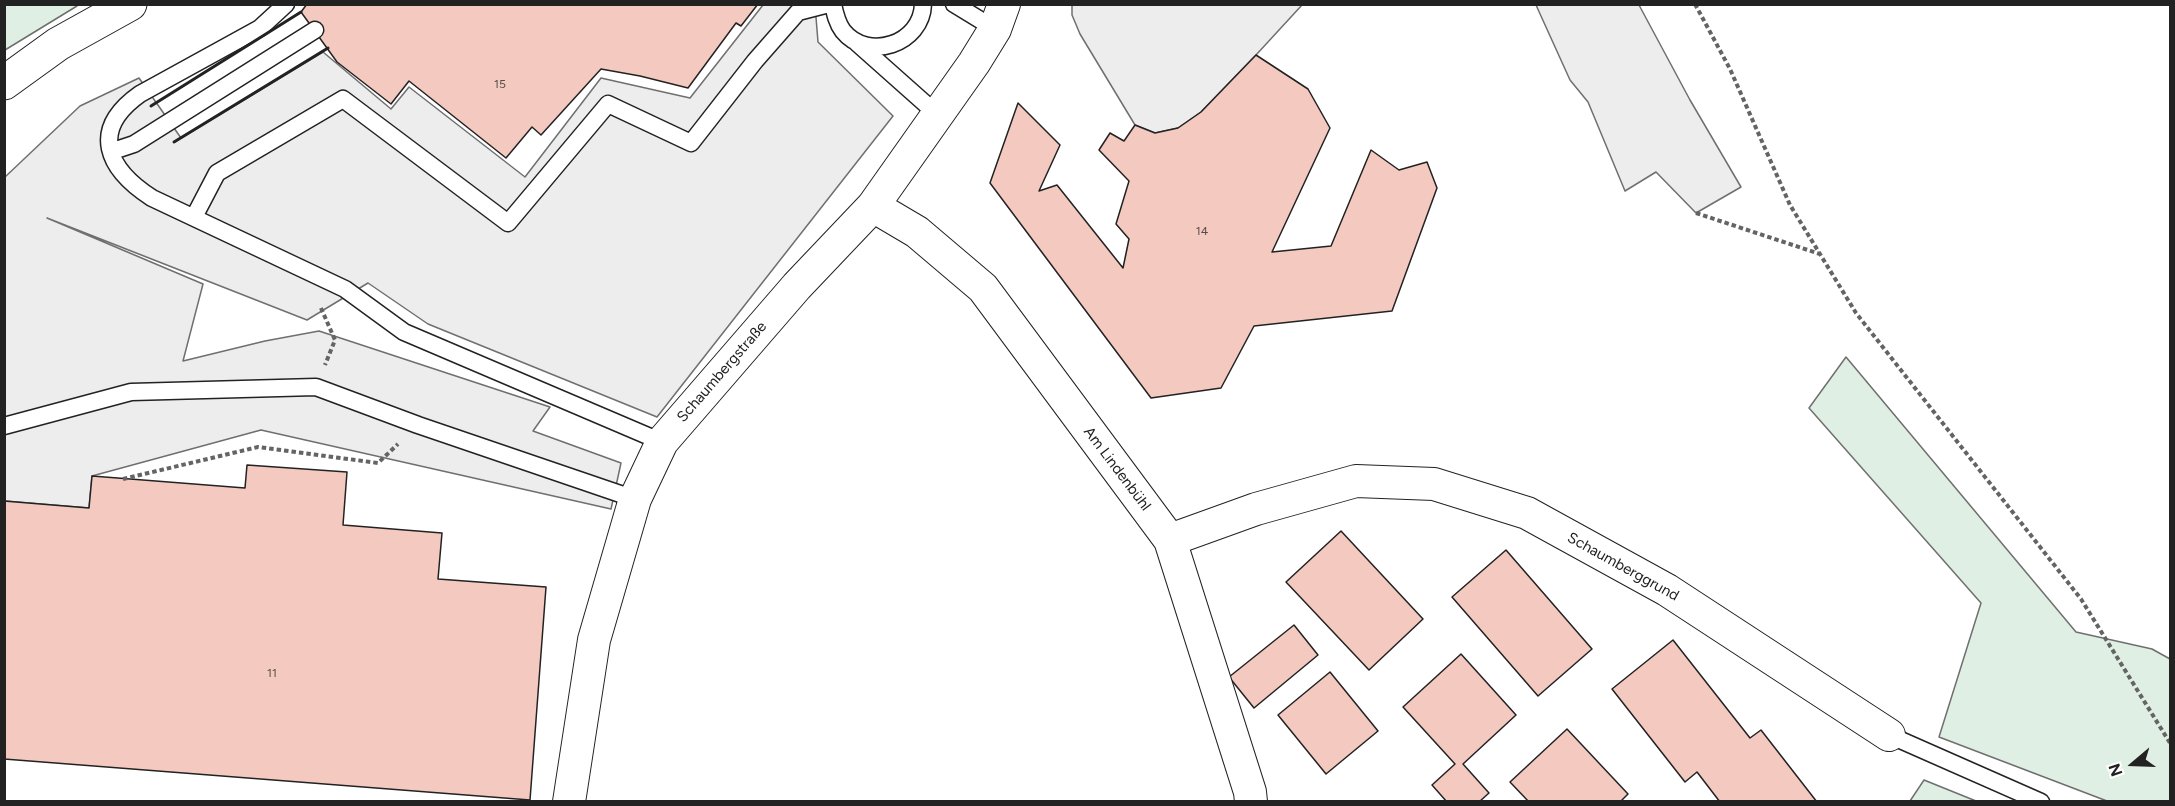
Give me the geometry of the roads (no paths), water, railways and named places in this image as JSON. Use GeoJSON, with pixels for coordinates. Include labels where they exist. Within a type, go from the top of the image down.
{"type":"FeatureCollection","features":[{"type":"Feature","properties":{"kind":"highway"},"geometry":{"type":"LineString","coordinates":[[4,83],[58,44],[130,4]]}},
{"type":"Feature","properties":{"kind":"street","name":"Schaumbergstraße"},"geometry":{"type":"LineString","coordinates":[[569,801],[594,640],[635,499],[662,442],[797,286],[873,206],[974,63],[999,17]]}},
{"type":"Feature","properties":{"kind":"street","name":"Am Lindenbühl"},"geometry":{"type":"LineString","coordinates":[[873,206],[917,232],[983,288],[1170,540],[1251,801]]}},
{"type":"Feature","properties":{"kind":"street","name":"Schaumberggrund"},"geometry":{"type":"LineString","coordinates":[[1170,540],[1256,509],[1356,481],[1434,484],[1527,513],[1657,584],[1889,735]]}},
{"type":"Feature","properties":{"kind":"lane"},"geometry":{"type":"LineString","coordinates":[[286,4],[260,28],[140,94],[122,108],[116,115],[110,137],[117,168],[135,187],[152,198],[345,289],[404,332],[662,442]]}},
{"type":"Feature","properties":{"kind":"lane"},"geometry":{"type":"LineString","coordinates":[[194,217],[217,173],[343,99],[508,223],[608,104],[691,143],[798,12],[828,4]]}},
{"type":"Feature","properties":{"kind":"lane"},"geometry":{"type":"LineString","coordinates":[[833,4],[836,18],[843,31],[938,115]]}},
{"type":"Feature","properties":{"kind":"lane"},"geometry":{"type":"LineString","coordinates":[[855,40],[868,46],[882,47],[896,44],[909,36],[918,24],[923,4]]}},
{"type":"Feature","properties":{"kind":"lane"},"geometry":{"type":"LineString","coordinates":[[954,4],[999,17]]}},
{"type":"Feature","properties":{"kind":"lane"},"geometry":{"type":"LineString","coordinates":[[111,149],[134,144],[315,30]]}},
{"type":"Feature","properties":{"kind":"lane"},"geometry":{"type":"LineString","coordinates":[[4,426],[131,392],[316,387],[418,425],[635,499]]}},
{"type":"Feature","properties":{"kind":"lane","name":"Schaumberggrund"},"geometry":{"type":"LineString","coordinates":[[1889,735],[2041,801]]}}]}
